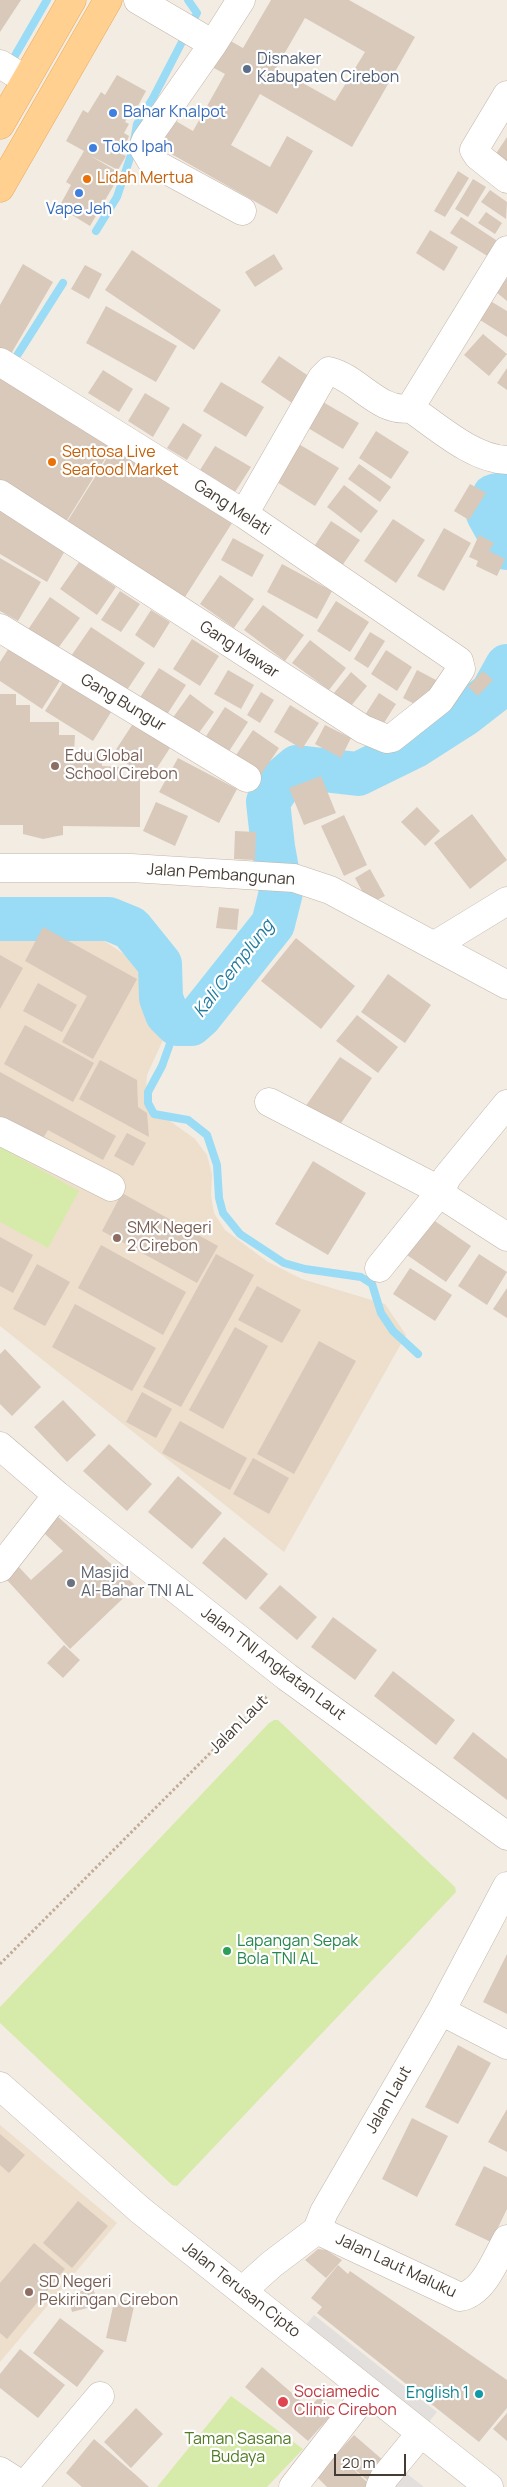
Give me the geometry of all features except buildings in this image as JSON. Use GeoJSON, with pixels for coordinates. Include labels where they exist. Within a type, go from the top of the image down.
{"type":"FeatureCollection","features":[{"type":"Feature","properties":{"kind":"main road"},"geometry":{"type":"LineString","coordinates":[[0,125],[72,0]]}},
{"type":"Feature","properties":{"kind":"main road"},"geometry":{"type":"LineString","coordinates":[[0,188],[108,0]]}},
{"type":"Feature","properties":{"kind":"street"},"geometry":{"type":"LineString","coordinates":[[138,0],[197,35]]}},
{"type":"Feature","properties":{"kind":"street"},"geometry":{"type":"LineString","coordinates":[[241,0],[197,35],[144,147],[152,162],[242,211]]}},
{"type":"Feature","properties":{"kind":"street"},"geometry":{"type":"LineString","coordinates":[[0,64],[26,80]]}},
{"type":"Feature","properties":{"kind":"street"},"geometry":{"type":"LineString","coordinates":[[507,95],[474,150],[478,156],[507,179]]}},
{"type":"Feature","properties":{"kind":"street"},"geometry":{"type":"LineString","coordinates":[[410,408],[507,250]]}},
{"type":"Feature","properties":{"kind":"street","name":"Gang Melati"},"geometry":{"type":"LineString","coordinates":[[0,362],[244,514],[459,661]]}},
{"type":"Feature","properties":{"kind":"street"},"geometry":{"type":"LineString","coordinates":[[244,514],[322,378],[329,371],[340,374],[386,405],[400,410],[410,408],[478,454],[492,460],[507,460]]}},
{"type":"Feature","properties":{"kind":"street","name":"Gang Mawar"},"geometry":{"type":"LineString","coordinates":[[0,494],[363,729],[387,739],[392,738],[440,700],[461,669],[459,661]]}},
{"type":"Feature","properties":{"kind":"street","name":"Gang Bungur"},"geometry":{"type":"LineString","coordinates":[[0,628],[247,778]]}},
{"type":"Feature","properties":{"kind":"street","name":"Jalan Pembangunan"},"geometry":{"type":"LineString","coordinates":[[0,868],[131,868],[294,878],[330,890],[507,985]]}},
{"type":"Feature","properties":{"kind":"street"},"geometry":{"type":"LineString","coordinates":[[435,945],[507,901]]}},
{"type":"Feature","properties":{"kind":"street"},"geometry":{"type":"LineString","coordinates":[[268,1102],[442,1191],[448,1199],[507,1237]]}},
{"type":"Feature","properties":{"kind":"street"},"geometry":{"type":"LineString","coordinates":[[379,1268],[442,1191],[447,1177],[507,1104]]}},
{"type":"Feature","properties":{"kind":"street"},"geometry":{"type":"LineString","coordinates":[[0,1131],[111,1187]]}},
{"type":"Feature","properties":{"kind":"street","name":"Jalan TNI Angkatan Laut"},"geometry":{"type":"LineString","coordinates":[[0,1446],[56,1495],[287,1677],[507,1836]]}},
{"type":"Feature","properties":{"kind":"street"},"geometry":{"type":"LineString","coordinates":[[0,1568],[56,1495]]}},
{"type":"Feature","properties":{"kind":"street","name":"Jalan Laut"},"geometry":{"type":"LineString","coordinates":[[242,2291],[272,2264],[317,2230],[324,2212],[440,2011],[507,1886]]}},
{"type":"Feature","properties":{"kind":"street"},"geometry":{"type":"LineString","coordinates":[[440,2011],[507,2045]]}},
{"type":"Feature","properties":{"kind":"street","name":"Jalan Terusan Cipto"},"geometry":{"type":"LineString","coordinates":[[0,2086],[140,2210],[489,2487]]}},
{"type":"Feature","properties":{"kind":"street","name":"Jalan Laut Maluku"},"geometry":{"type":"LineString","coordinates":[[317,2230],[460,2297],[468,2295],[484,2280],[507,2239]]}},
{"type":"Feature","properties":{"kind":"street"},"geometry":{"type":"LineString","coordinates":[[293,2487],[368,2391]]}},
{"type":"Feature","properties":{"kind":"street"},"geometry":{"type":"LineString","coordinates":[[0,2471],[25,2487],[100,2396]]}},
{"type":"Feature","properties":{"kind":"street"},"geometry":{"type":"LineString","coordinates":[[380,2487],[384,2478],[421,2433]]}},
{"type":"Feature","properties":{"kind":"path","name":"Jalan Laut"},"geometry":{"type":"LineString","coordinates":[[0,1964],[287,1677]]}},
{"type":"Feature","properties":{"kind":"shaded area","name":"SMK Negeri 2 Cirebon"},"geometry":{"type":"Polygon","coordinates":[[[51,924],[100,938],[146,969],[155,1003],[168,1029],[147,1075],[145,1103],[195,1139],[207,1155],[212,1175],[211,1195],[214,1213],[225,1230],[268,1262],[302,1279],[385,1304],[406,1335],[284,1552],[0,1326],[0,927],[51,924]]]}},
{"type":"Feature","properties":{"kind":"shaded area","name":"SD Negeri Pekiringan Cirebon"},"geometry":{"type":"Polygon","coordinates":[[[0,2125],[117,2223],[0,2362],[0,2125]]]}},
{"type":"Feature","properties":{"kind":"shaded area"},"geometry":{"type":"Polygon","coordinates":[[[314,2315],[437,2412],[428,2423],[306,2325],[314,2315]]]}},
{"type":"Feature","properties":{"kind":"shaded area"},"geometry":{"type":"Polygon","coordinates":[[[392,2462],[424,2487],[368,2487],[392,2462]]]}},
{"type":"Feature","properties":{"kind":"green space"},"geometry":{"type":"Polygon","coordinates":[[[0,1147],[79,1191],[48,1248],[0,1222],[0,1147]]]}},
{"type":"Feature","properties":{"kind":"green space","name":"Lapangan Sepak Bola TNI AL"},"geometry":{"type":"Polygon","coordinates":[[[278,1720],[455,1887],[456,1892],[177,2186],[172,2185],[0,2023],[0,2007],[269,1723],[278,1720]]]}},
{"type":"Feature","properties":{"kind":"green space","name":"Taman Sasana Budaya"},"geometry":{"type":"Polygon","coordinates":[[[231,2396],[303,2449],[267,2487],[157,2487],[231,2396]]]}},
{"type":"Feature","properties":{"kind":"waterway"},"geometry":{"type":"LineString","coordinates":[[13,59],[47,0]]}},
{"type":"Feature","properties":{"kind":"waterway"},"geometry":{"type":"LineString","coordinates":[[96,231],[117,197],[132,152],[137,124],[153,98],[197,13],[188,0]]}},
{"type":"Feature","properties":{"kind":"waterway"},"geometry":{"type":"LineString","coordinates":[[18,354],[63,283]]}},
{"type":"Feature","properties":{"kind":"waterway","name":"Kali Cemplung"},"geometry":{"type":"LineString","coordinates":[[507,493],[494,496],[488,514],[507,548]]}},
{"type":"Feature","properties":{"kind":"waterway","name":"Kali Cemplung"},"geometry":{"type":"LineString","coordinates":[[0,919],[109,919],[131,928],[160,964],[161,998],[167,1014],[177,1024],[191,1024],[200,1016],[273,924],[281,892],[268,802],[283,779],[297,767],[358,774],[415,746],[465,714],[492,693],[507,666]]}},
{"type":"Feature","properties":{"kind":"waterway"},"geometry":{"type":"LineString","coordinates":[[177,1024],[162,1066],[148,1092],[148,1103],[154,1114],[188,1120],[207,1135],[217,1165],[219,1198],[223,1213],[240,1234],[284,1263],[305,1269],[361,1277],[372,1284],[381,1313],[393,1331],[418,1354]]}},
{"type":"Feature","properties":{"kind":"place","name":"Disnaker Kabupaten Cirebon"},"geometry":{"type":"Point","coordinates":[247,69]}},
{"type":"Feature","properties":{"kind":"place","name":"Bahar Knalpot"},"geometry":{"type":"Point","coordinates":[113,113]}},
{"type":"Feature","properties":{"kind":"place","name":"Toko Ipah"},"geometry":{"type":"Point","coordinates":[93,148]}},
{"type":"Feature","properties":{"kind":"place","name":"Lidah Mertua"},"geometry":{"type":"Point","coordinates":[87,179]}},
{"type":"Feature","properties":{"kind":"place","name":"Vape Jeh"},"geometry":{"type":"Point","coordinates":[79,193]}},
{"type":"Feature","properties":{"kind":"place","name":"Sentosa Live Seafood Market"},"geometry":{"type":"Point","coordinates":[52,462]}},
{"type":"Feature","properties":{"kind":"place","name":"Edu Global School Cirebon"},"geometry":{"type":"Point","coordinates":[55,766]}},
{"type":"Feature","properties":{"kind":"place","name":"SMK Negeri 2 Cirebon"},"geometry":{"type":"Point","coordinates":[117,1238]}},
{"type":"Feature","properties":{"kind":"place","name":"Masjid Al-Bahar TNI AL"},"geometry":{"type":"Point","coordinates":[71,1583]}},
{"type":"Feature","properties":{"kind":"place","name":"Lapangan Sepak Bola TNI AL"},"geometry":{"type":"Point","coordinates":[227,1951]}},
{"type":"Feature","properties":{"kind":"place","name":"SD Negeri Pekiringan Cirebon"},"geometry":{"type":"Point","coordinates":[29,2292]}},
{"type":"Feature","properties":{"kind":"place","name":"English 1"},"geometry":{"type":"Point","coordinates":[479,2394]}},
{"type":"Feature","properties":{"kind":"place","name":"Sociamedic Clinic Cirebon"},"geometry":{"type":"Point","coordinates":[283,2402]}}]}
